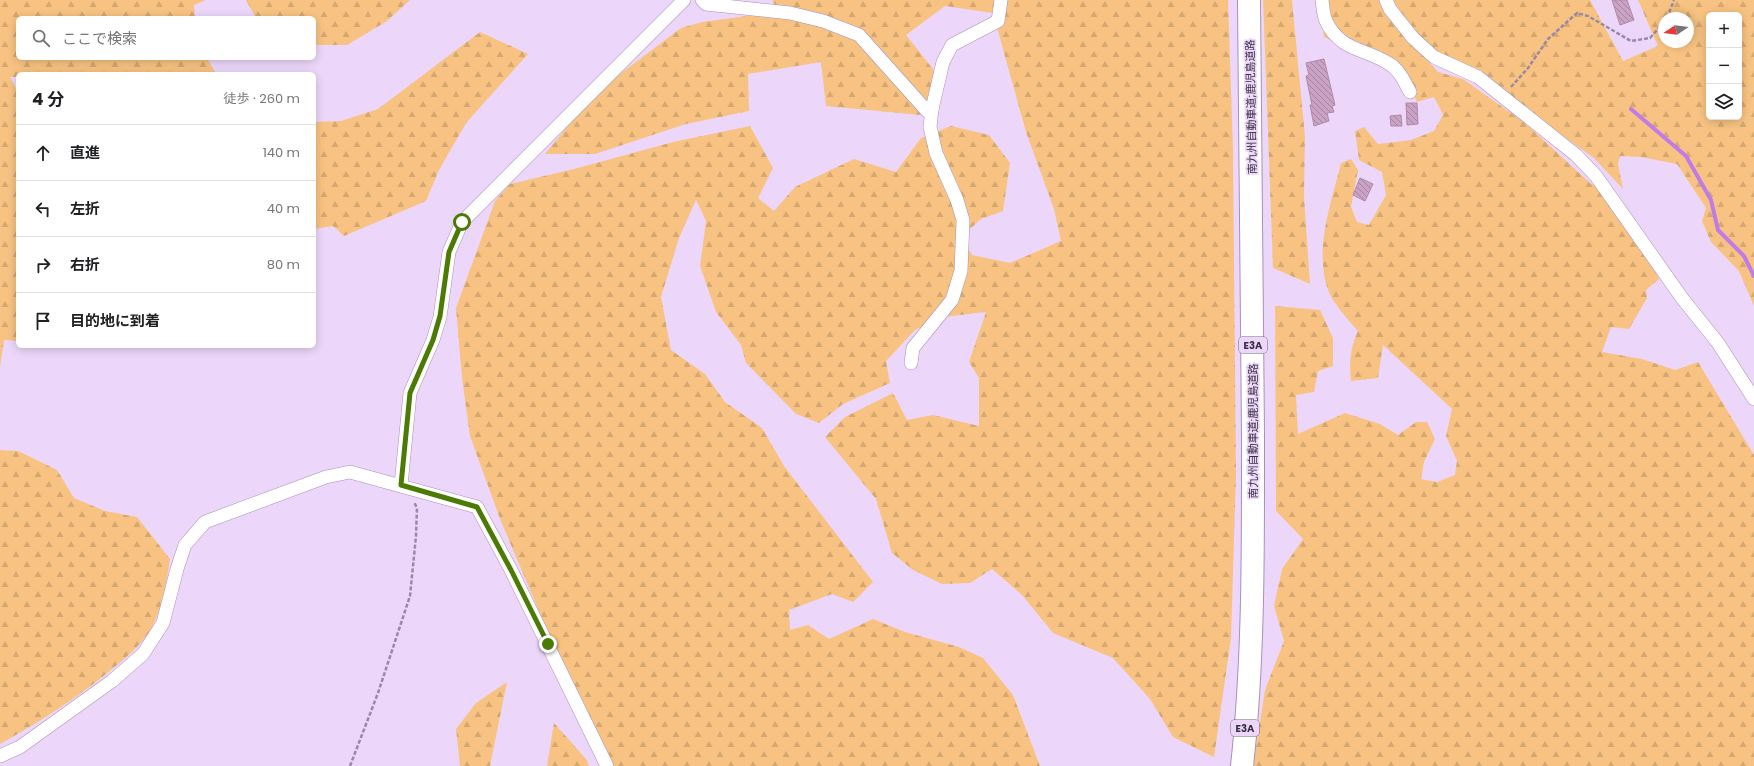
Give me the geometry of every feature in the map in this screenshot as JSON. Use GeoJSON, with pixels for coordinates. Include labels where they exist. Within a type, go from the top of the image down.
{"type":"FeatureCollection","features":[{"type":"Feature","properties":{"kind":"highway","name":"南九州自動車道;鹿児島道路"},"geometry":{"type":"LineString","coordinates":[[1242,766],[1248,691],[1253,496],[1253,229],[1249,0]]}},
{"type":"Feature","properties":{"kind":"street"},"geometry":{"type":"LineString","coordinates":[[403,485],[410,393],[433,340],[440,316],[449,252],[462,222],[684,0]]}},
{"type":"Feature","properties":{"kind":"street"},"geometry":{"type":"LineString","coordinates":[[702,0],[706,4],[797,15],[823,21],[859,35],[927,111],[932,109]]}},
{"type":"Feature","properties":{"kind":"street"},"geometry":{"type":"LineString","coordinates":[[910,363],[913,348],[952,300],[961,271],[963,220],[958,200],[936,153],[930,128],[932,109],[943,62],[952,45],[998,21],[1001,0]]}},
{"type":"Feature","properties":{"kind":"street"},"geometry":{"type":"LineString","coordinates":[[1322,0],[1325,21],[1337,37],[1346,45],[1389,63],[1400,73],[1410,92]]}},
{"type":"Feature","properties":{"kind":"street"},"geometry":{"type":"LineString","coordinates":[[1386,0],[1390,9],[1413,38],[1434,56],[1478,77],[1502,98],[1576,156],[1596,176],[1682,298],[1718,343],[1754,399]]}},
{"type":"Feature","properties":{"kind":"street"},"geometry":{"type":"LineString","coordinates":[[0,756],[20,747],[112,681],[144,654],[163,623],[177,568],[185,545],[205,522],[326,477],[350,472],[403,485],[477,507],[514,576],[607,766]]}},
{"type":"Feature","properties":{"kind":"path"},"geometry":{"type":"LineString","coordinates":[[1669,12],[1674,0]]}},
{"type":"Feature","properties":{"kind":"path"},"geometry":{"type":"LineString","coordinates":[[1502,98],[1528,68],[1548,39],[1577,13],[1588,16],[1631,41],[1650,38],[1658,29]]}},
{"type":"Feature","properties":{"kind":"path"},"geometry":{"type":"LineString","coordinates":[[350,766],[378,693],[410,596],[417,508],[403,485]]}},
{"type":"Feature","properties":{"kind":"green space"},"geometry":{"type":"Polygon","coordinates":[[[0,0],[206,0],[194,5],[195,16],[16,16],[16,60],[208,60],[215,72],[16,72],[16,77],[10,77],[16,88],[16,341],[4,340],[0,367],[0,0]]]}},
{"type":"Feature","properties":{"kind":"green space"},"geometry":{"type":"Polygon","coordinates":[[[246,0],[410,0],[387,21],[347,45],[316,45],[316,16],[255,16],[246,0]]]}},
{"type":"Feature","properties":{"kind":"green space"},"geometry":{"type":"Polygon","coordinates":[[[772,0],[1228,0],[1233,149],[1236,475],[1231,638],[1214,757],[1173,737],[1150,699],[1113,658],[1053,633],[1022,595],[992,569],[970,583],[942,584],[913,570],[892,553],[876,499],[825,437],[845,417],[893,393],[907,420],[933,415],[979,426],[979,378],[969,362],[986,312],[943,317],[915,330],[886,361],[890,383],[843,404],[819,423],[796,414],[746,363],[741,345],[716,312],[700,266],[706,221],[696,200],[679,238],[661,297],[671,350],[705,374],[725,402],[762,428],[784,466],[873,582],[853,602],[832,594],[789,610],[790,630],[808,625],[829,639],[873,619],[905,632],[959,647],[983,658],[1013,695],[1040,766],[611,766],[583,715],[500,519],[470,436],[462,378],[456,308],[495,201],[510,184],[574,169],[673,142],[750,126],[773,168],[758,198],[774,211],[795,187],[854,159],[896,172],[921,138],[951,126],[989,135],[1010,163],[1003,211],[981,219],[962,236],[972,255],[1010,263],[1061,241],[1054,209],[1026,132],[993,13],[945,6],[906,35],[940,78],[920,115],[826,106],[821,62],[748,74],[749,111],[686,124],[595,154],[545,154],[596,92],[681,28],[702,22],[778,12],[772,0]]]}},
{"type":"Feature","properties":{"kind":"green space"},"geometry":{"type":"Polygon","coordinates":[[[1263,0],[1292,0],[1305,137],[1304,196],[1310,284],[1273,268],[1263,0]]]}},
{"type":"Feature","properties":{"kind":"green space"},"geometry":{"type":"Polygon","coordinates":[[[1318,0],[1380,0],[1408,39],[1438,72],[1463,79],[1525,123],[1590,183],[1622,203],[1659,279],[1646,290],[1647,298],[1629,329],[1611,327],[1602,352],[1642,359],[1675,370],[1698,362],[1754,455],[1754,766],[1253,766],[1265,690],[1284,641],[1274,606],[1282,569],[1303,539],[1276,511],[1275,306],[1320,310],[1333,338],[1333,366],[1318,371],[1314,392],[1296,395],[1298,434],[1345,413],[1380,424],[1398,435],[1416,422],[1427,422],[1435,439],[1424,462],[1421,479],[1437,482],[1455,475],[1457,461],[1446,436],[1452,409],[1383,345],[1378,378],[1351,381],[1351,356],[1353,343],[1358,331],[1333,300],[1326,284],[1323,267],[1323,250],[1328,214],[1341,163],[1351,159],[1358,170],[1351,207],[1357,222],[1369,225],[1386,195],[1382,172],[1359,160],[1355,131],[1364,127],[1378,144],[1411,140],[1434,131],[1443,115],[1434,97],[1417,102],[1404,73],[1324,37],[1318,0]]]}},
{"type":"Feature","properties":{"kind":"green space"},"geometry":{"type":"Polygon","coordinates":[[[1390,0],[1590,0],[1623,61],[1658,46],[1638,0],[1754,0],[1754,306],[1739,271],[1711,242],[1702,221],[1706,208],[1677,164],[1641,157],[1620,156],[1618,164],[1623,189],[1594,158],[1502,93],[1431,52],[1390,0]]]}},
{"type":"Feature","properties":{"kind":"green space"},"geometry":{"type":"Polygon","coordinates":[[[480,32],[528,54],[466,123],[439,170],[426,201],[344,236],[333,226],[316,229],[316,122],[341,121],[378,109],[480,32]]]}},
{"type":"Feature","properties":{"kind":"green space"},"geometry":{"type":"Polygon","coordinates":[[[0,450],[18,451],[57,470],[74,498],[105,511],[137,517],[170,559],[161,603],[155,620],[147,636],[136,648],[112,669],[68,702],[0,744],[0,450]]]}},
{"type":"Feature","properties":{"kind":"green space"},"geometry":{"type":"Polygon","coordinates":[[[507,682],[490,766],[460,766],[456,729],[476,703],[507,682]]]}},
{"type":"Feature","properties":{"kind":"green space"},"geometry":{"type":"Polygon","coordinates":[[[554,723],[587,760],[589,766],[547,766],[554,723]]]}},
{"type":"Feature","properties":{"kind":"building"},"geometry":{"type":"Polygon","coordinates":[[[1612,0],[1627,0],[1634,20],[1620,25],[1612,0]]]}},
{"type":"Feature","properties":{"kind":"building"},"geometry":{"type":"Polygon","coordinates":[[[1324,59],[1335,105],[1332,106],[1334,112],[1327,113],[1329,121],[1314,126],[1310,105],[1312,105],[1306,76],[1309,75],[1306,63],[1324,59]]]}},
{"type":"Feature","properties":{"kind":"building"},"geometry":{"type":"Polygon","coordinates":[[[1406,103],[1417,103],[1418,124],[1407,125],[1406,103]]]}},
{"type":"Feature","properties":{"kind":"building"},"geometry":{"type":"Polygon","coordinates":[[[1401,115],[1402,126],[1391,126],[1390,116],[1401,115]]]}},
{"type":"Feature","properties":{"kind":"building"},"geometry":{"type":"Polygon","coordinates":[[[1360,178],[1373,184],[1365,201],[1353,195],[1360,178]]]}},
{"type":"Feature","properties":{"kind":"waterway"},"geometry":{"type":"LineString","coordinates":[[1631,109],[1686,156],[1711,200],[1718,230],[1744,256],[1754,276]]}},
{"type":"Feature","properties":{"kind":"route"},"geometry":{"type":"LineString","coordinates":[[462,222],[449,252],[440,316],[433,340],[410,393],[401,485],[477,507],[548,644]]}}]}
